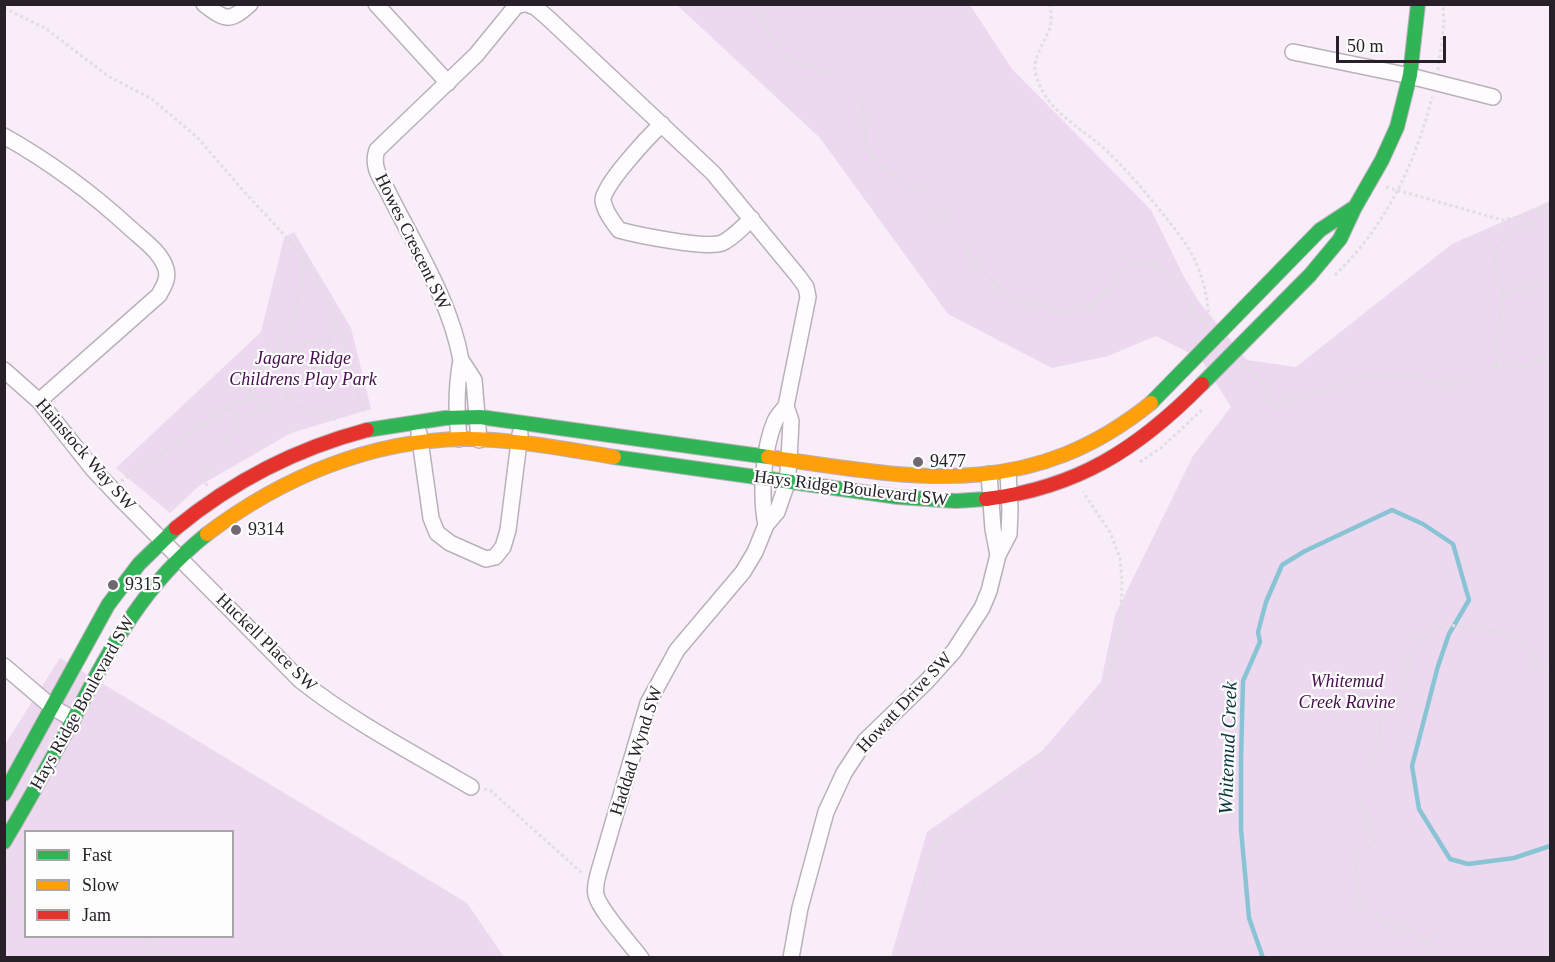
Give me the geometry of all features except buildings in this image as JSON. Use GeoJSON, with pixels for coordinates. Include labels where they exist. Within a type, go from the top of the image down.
{"type":"FeatureCollection","features":[{"type":"Feature","properties":{"kind":"street"},"geometry":{"type":"LineString","coordinates":[[204,4],[220,16],[230,19],[249,4]]}},
{"type":"Feature","properties":{"kind":"street"},"geometry":{"type":"LineString","coordinates":[[376,4],[448,83]]}},
{"type":"Feature","properties":{"kind":"street","name":"Howes Crescent SW"},"geometry":{"type":"LineString","coordinates":[[461,360],[457,338],[445,307],[378,175],[374,158],[378,150],[476,55],[516,6],[525,4],[535,7],[548,18],[713,173],[806,287],[808,297],[786,406],[791,421],[787,483]]}},
{"type":"Feature","properties":{"kind":"street","name":"Hays Ridge Boulevard SW"},"geometry":{"type":"LineString","coordinates":[[4,842],[120,631],[155,583],[180,558],[223,522],[281,487],[311,473],[375,451],[459,439],[519,443],[923,501],[991,500],[1045,488],[1076,478],[1134,443],[1181,404],[1234,352],[1341,238],[1396,127],[1410,76],[1418,4]]}},
{"type":"Feature","properties":{"kind":"street"},"geometry":{"type":"LineString","coordinates":[[1293,52],[1410,76],[1493,97]]}},
{"type":"Feature","properties":{"kind":"street"},"geometry":{"type":"LineString","coordinates":[[662,124],[604,193],[603,201],[607,211],[619,230],[650,237],[710,245],[721,243],[752,219]]}},
{"type":"Feature","properties":{"kind":"street"},"geometry":{"type":"LineString","coordinates":[[4,136],[63,173],[104,204],[154,249],[167,271],[166,284],[159,295],[39,401]]}},
{"type":"Feature","properties":{"kind":"street","name":"Hays Ridge Boulevard SW"},"geometry":{"type":"LineString","coordinates":[[4,794],[92,629],[139,565],[199,509],[225,490],[309,446],[361,431],[456,417],[478,417],[924,477],[952,478],[1008,471],[1052,460],[1081,448],[1110,434],[1139,415],[1320,230],[1355,207]]}},
{"type":"Feature","properties":{"kind":"street"},"geometry":{"type":"LineString","coordinates":[[459,439],[456,417],[457,382],[461,360]]}},
{"type":"Feature","properties":{"kind":"street"},"geometry":{"type":"LineString","coordinates":[[461,360],[474,380],[478,440]]}},
{"type":"Feature","properties":{"kind":"street","name":"Hainstock Way SW"},"geometry":{"type":"LineString","coordinates":[[4,370],[39,401],[111,488],[164,541]]}},
{"type":"Feature","properties":{"kind":"street","name":"Haddad Wynd SW"},"geometry":{"type":"LineString","coordinates":[[766,525],[763,510],[769,439],[775,419],[786,406]]}},
{"type":"Feature","properties":{"kind":"street"},"geometry":{"type":"LineString","coordinates":[[417,422],[431,518],[437,533],[450,543],[486,559],[495,557],[503,547],[508,530],[522,423]]}},
{"type":"Feature","properties":{"kind":"street","name":"Howatt Drive SW"},"geometry":{"type":"LineString","coordinates":[[790,957],[800,908],[826,812],[844,773],[865,741],[934,674],[964,638],[982,608],[998,555],[1009,534],[1008,471]]}},
{"type":"Feature","properties":{"kind":"street","name":"Howatt Drive SW"},"geometry":{"type":"LineString","coordinates":[[989,474],[993,529],[998,555]]}},
{"type":"Feature","properties":{"kind":"street","name":"Haddad Wynd SW"},"geometry":{"type":"LineString","coordinates":[[595,886],[648,703],[676,650],[743,572],[755,552],[766,525],[777,512],[787,483]]}},
{"type":"Feature","properties":{"kind":"street","name":"Huckell Place SW"},"geometry":{"type":"LineString","coordinates":[[164,541],[282,664],[323,698],[369,728],[471,786]]}},
{"type":"Feature","properties":{"kind":"street"},"geometry":{"type":"LineString","coordinates":[[4,666],[52,706],[73,719]]}},
{"type":"Feature","properties":{"kind":"street"},"geometry":{"type":"LineString","coordinates":[[595,886],[596,896],[602,907],[641,957]]}},
{"type":"Feature","properties":{"kind":"path"},"geometry":{"type":"LineString","coordinates":[[747,4],[757,11],[776,46],[788,57],[800,64],[831,70],[847,77],[856,87],[862,103],[865,136],[869,151],[876,162],[906,183],[954,232],[992,281],[1007,293],[1046,308],[1060,310],[1086,306],[1095,302],[1125,267],[1133,262],[1141,261],[1162,270],[1173,279],[1194,312],[1209,327],[1207,295],[1202,275],[1191,252],[1143,189],[1106,150],[1059,112],[1049,100],[1035,75],[1036,60],[1050,28],[1052,17],[1050,4]]}},
{"type":"Feature","properties":{"kind":"path"},"geometry":{"type":"LineString","coordinates":[[4,8],[45,28],[108,75],[152,99],[197,137],[304,256],[337,319],[364,415]]}},
{"type":"Feature","properties":{"kind":"path"},"geometry":{"type":"LineString","coordinates":[[1370,182],[1502,220],[1519,217],[1551,204]]}},
{"type":"Feature","properties":{"kind":"path"},"geometry":{"type":"LineString","coordinates":[[1496,365],[1503,293],[1493,269],[1496,252],[1511,230],[1551,214]]}},
{"type":"Feature","properties":{"kind":"path"},"geometry":{"type":"LineString","coordinates":[[111,488],[151,462],[177,441],[251,393],[271,365],[297,304],[304,256]]}},
{"type":"Feature","properties":{"kind":"path"},"geometry":{"type":"LineString","coordinates":[[1503,293],[1551,283]]}},
{"type":"Feature","properties":{"kind":"path"},"geometry":{"type":"LineString","coordinates":[[327,345],[337,319]]}},
{"type":"Feature","properties":{"kind":"path"},"geometry":{"type":"LineString","coordinates":[[291,405],[286,393],[283,366],[288,356],[307,341],[318,341],[327,345],[332,355]]}},
{"type":"Feature","properties":{"kind":"path"},"geometry":{"type":"LineString","coordinates":[[1234,352],[1259,379],[1265,398],[1275,405],[1371,374],[1397,374],[1456,385],[1496,365],[1504,363],[1523,366],[1551,357]]}},
{"type":"Feature","properties":{"kind":"path"},"geometry":{"type":"LineString","coordinates":[[332,355],[349,361]]}},
{"type":"Feature","properties":{"kind":"path"},"geometry":{"type":"LineString","coordinates":[[284,378],[308,377],[318,371],[332,355]]}},
{"type":"Feature","properties":{"kind":"path"},"geometry":{"type":"LineString","coordinates":[[271,365],[283,366]]}},
{"type":"Feature","properties":{"kind":"path"},"geometry":{"type":"LineString","coordinates":[[251,393],[263,409]]}},
{"type":"Feature","properties":{"kind":"path"},"geometry":{"type":"LineString","coordinates":[[206,489],[208,471],[215,457],[239,423],[248,416],[263,409],[291,405],[311,409],[341,422]]}},
{"type":"Feature","properties":{"kind":"path"},"geometry":{"type":"LineString","coordinates":[[230,408],[239,423]]}},
{"type":"Feature","properties":{"kind":"path"},"geometry":{"type":"LineString","coordinates":[[904,957],[932,853],[944,830],[1047,755],[1102,692],[1108,679],[1119,636],[1120,558],[1110,532],[1082,491]]}},
{"type":"Feature","properties":{"kind":"path"},"geometry":{"type":"LineString","coordinates":[[1436,957],[1418,936],[1382,922],[1365,910],[1360,901],[1355,880],[1357,863],[1374,841],[1362,801],[1367,780],[1381,752],[1380,720],[1382,715],[1395,704],[1404,691],[1407,665],[1414,649],[1430,632],[1447,625],[1499,632],[1511,636],[1530,651],[1540,669],[1551,676]]}},
{"type":"Feature","properties":{"kind":"path"},"geometry":{"type":"LineString","coordinates":[[471,786],[491,791],[595,886]]}},
{"type":"Feature","properties":{"kind":"path"},"geometry":{"type":"LineString","coordinates":[[4,892],[15,900],[24,902]]}},
{"type":"Feature","properties":{"kind":"path"},"geometry":{"type":"LineString","coordinates":[[144,938],[161,952],[174,957]]}},
{"type":"Feature","properties":{"kind":"green space","name":"Whitemud Creek Ravine"},"geometry":{"type":"Polygon","coordinates":[[[677,5],[970,5],[1012,69],[1151,210],[1199,302],[1247,360],[1296,367],[1452,244],[1550,201],[1550,957],[891,957],[927,832],[1042,751],[1101,682],[1115,615],[1193,456],[1231,407],[1201,359],[1156,336],[1108,356],[1052,368],[948,314],[820,138],[677,5]]]}},
{"type":"Feature","properties":{"kind":"green space","name":"Jagare Ridge Childrens Play Park"},"geometry":{"type":"Polygon","coordinates":[[[294,232],[351,328],[371,409],[291,433],[199,486],[170,513],[116,468],[261,332],[284,238],[294,232]]]}},
{"type":"Feature","properties":{"kind":"green space"},"geometry":{"type":"Polygon","coordinates":[[[60,658],[467,903],[504,957],[5,957],[4,746],[60,658]]]}},
{"type":"Feature","properties":{"kind":"waterway","name":"Whitemud Creek"},"geometry":{"type":"LineString","coordinates":[[1263,958],[1249,918],[1241,829],[1243,681],[1260,642],[1258,632],[1266,602],[1282,565],[1305,551],[1392,510],[1423,524],[1453,544],[1469,600],[1449,634],[1438,666],[1412,766],[1419,809],[1450,859],[1468,864],[1514,858],[1550,846]]}},
{"type":"Feature","properties":{"kind":"traffic: fast"},"geometry":{"type":"LineString","coordinates":[[1202,384],[1310,275],[1340,239],[1397,127],[1410,75],[1418,4]]}},
{"type":"Feature","properties":{"kind":"traffic: fast"},"geometry":{"type":"LineString","coordinates":[[1151,403],[1320,230],[1355,207]]}},
{"type":"Feature","properties":{"kind":"traffic: fast"},"geometry":{"type":"LineString","coordinates":[[367,430],[445,418],[480,417],[768,457]]}},
{"type":"Feature","properties":{"kind":"traffic: fast"},"geometry":{"type":"LineString","coordinates":[[614,457],[898,497],[956,501],[986,499]]}},
{"type":"Feature","properties":{"kind":"traffic: fast"},"geometry":{"type":"LineString","coordinates":[[4,794],[108,605],[139,564],[176,528]]}},
{"type":"Feature","properties":{"kind":"traffic: fast"},"geometry":{"type":"LineString","coordinates":[[4,842],[130,618],[164,574],[207,534]]}},
{"type":"Feature","properties":{"kind":"traffic: slow"},"geometry":{"type":"LineString","coordinates":[[768,457],[920,476],[967,475],[1014,470],[1059,457],[1105,435],[1151,403]]}},
{"type":"Feature","properties":{"kind":"traffic: slow"},"geometry":{"type":"LineString","coordinates":[[207,534],[235,514],[296,480],[328,466],[395,446],[429,441],[483,439],[614,457]]}},
{"type":"Feature","properties":{"kind":"traffic: jam"},"geometry":{"type":"LineString","coordinates":[[986,499],[1049,486],[1104,462],[1154,428],[1202,384]]}},
{"type":"Feature","properties":{"kind":"traffic: jam"},"geometry":{"type":"LineString","coordinates":[[176,528],[242,481],[266,468],[315,447],[367,430]]}},
{"type":"Feature","properties":{"kind":"place","name":"9477"},"geometry":{"type":"Point","coordinates":[918,462]}},
{"type":"Feature","properties":{"kind":"place","name":"9314"},"geometry":{"type":"Point","coordinates":[236,530]}},
{"type":"Feature","properties":{"kind":"place","name":"9315"},"geometry":{"type":"Point","coordinates":[113,585]}}]}
